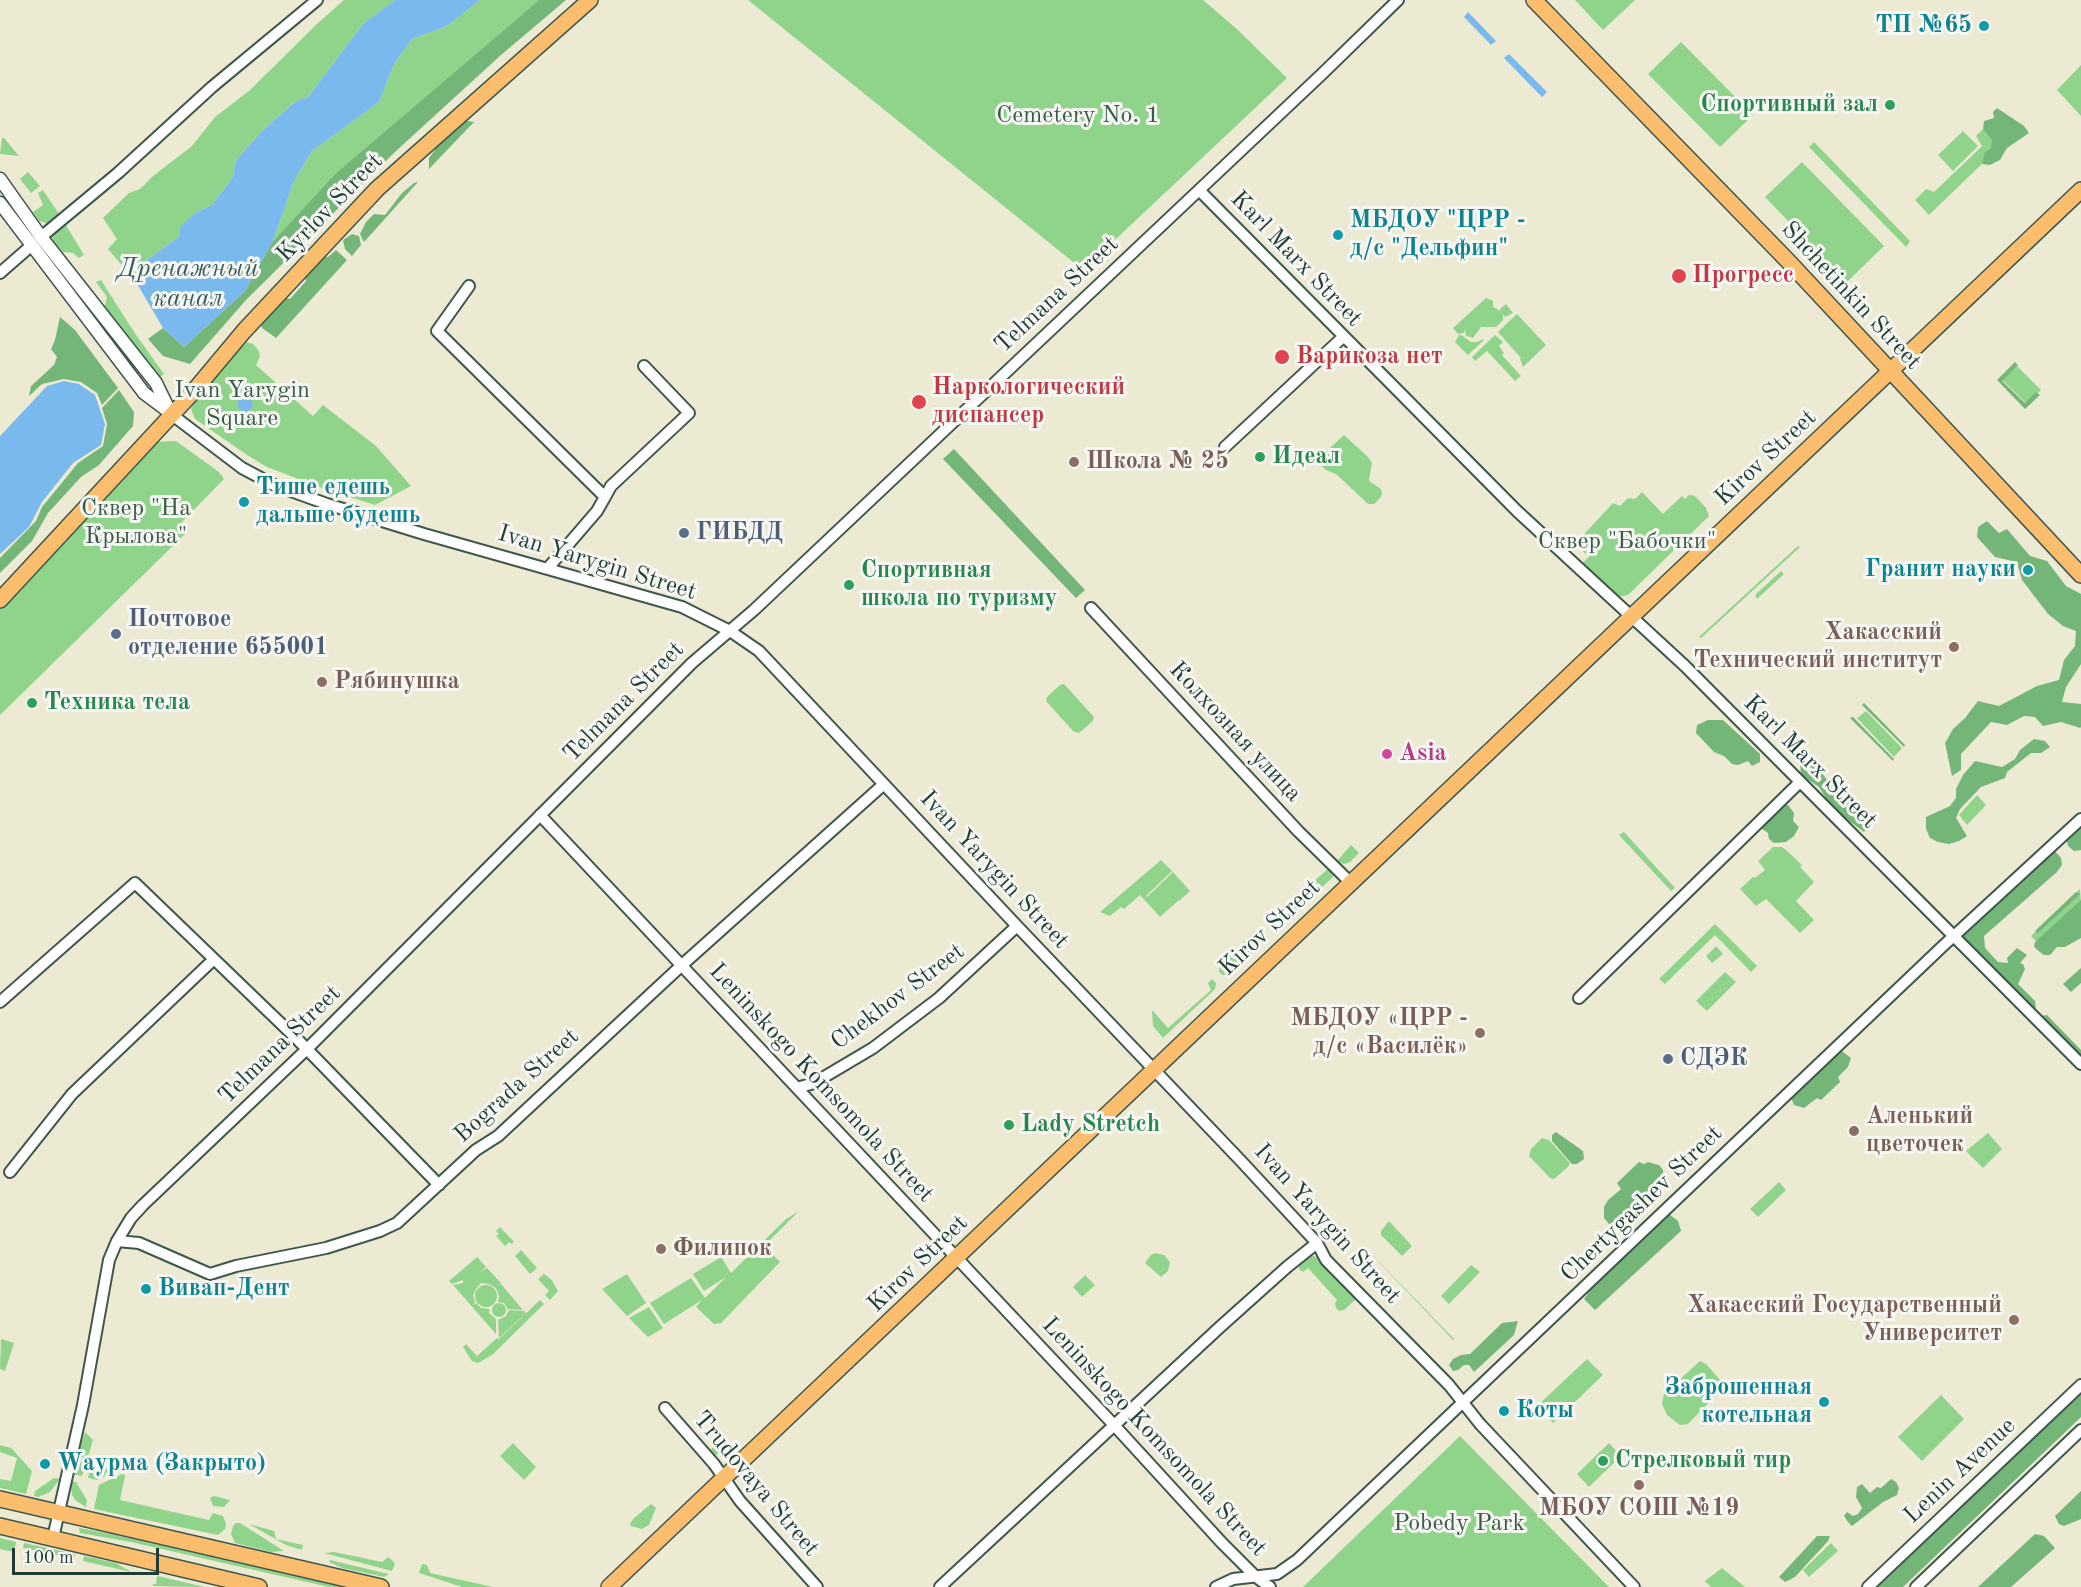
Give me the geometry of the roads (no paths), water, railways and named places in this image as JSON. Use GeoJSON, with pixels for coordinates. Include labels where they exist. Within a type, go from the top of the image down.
{"type":"FeatureCollection","features":[{"type":"Feature","properties":{"kind":"main road","name":"Kyrlov Street"},"geometry":{"type":"LineString","coordinates":[[0,600],[193,392],[244,331],[376,189],[590,0]]}},
{"type":"Feature","properties":{"kind":"main road","name":"Shchetinkin Street"},"geometry":{"type":"LineString","coordinates":[[1534,0],[1788,261],[2081,575]]}},
{"type":"Feature","properties":{"kind":"main road","name":"Kirov Street"},"geometry":{"type":"LineString","coordinates":[[609,1587],[2081,190]]}},
{"type":"Feature","properties":{"kind":"main road"},"geometry":{"type":"LineString","coordinates":[[0,1499],[381,1587]]}},
{"type":"Feature","properties":{"kind":"main road"},"geometry":{"type":"LineString","coordinates":[[0,1526],[259,1587]]}},
{"type":"Feature","properties":{"kind":"street"},"geometry":{"type":"LineString","coordinates":[[0,273],[118,173],[212,87],[317,0]]}},
{"type":"Feature","properties":{"kind":"street","name":"Telmana Street"},"geometry":{"type":"LineString","coordinates":[[53,1538],[83,1405],[109,1260],[126,1225],[143,1205],[307,1049],[692,663],[754,610],[1322,75],[1398,0]]}},
{"type":"Feature","properties":{"kind":"street"},"geometry":{"type":"LineString","coordinates":[[0,179],[36,241]]}},
{"type":"Feature","properties":{"kind":"street","name":"Karl Marx Street"},"geometry":{"type":"LineString","coordinates":[[1199,190],[1517,511],[1685,666],[2081,1064]]}},
{"type":"Feature","properties":{"kind":"street"},"geometry":{"type":"LineString","coordinates":[[0,203],[36,241],[156,383],[171,414]]}},
{"type":"Feature","properties":{"kind":"street"},"geometry":{"type":"LineString","coordinates":[[469,286],[438,331],[604,497]]}},
{"type":"Feature","properties":{"kind":"street"},"geometry":{"type":"LineString","coordinates":[[1225,447],[1343,337]]}},
{"type":"Feature","properties":{"kind":"street"},"geometry":{"type":"LineString","coordinates":[[548,568],[597,511],[611,486],[689,413],[644,366]]}},
{"type":"Feature","properties":{"kind":"street","name":"Ivan Yarygin Street"},"geometry":{"type":"LineString","coordinates":[[171,414],[242,468],[274,485],[327,504],[682,608],[730,631],[759,651],[1317,1243],[1326,1260],[1449,1385],[1480,1424],[1634,1587]]}},
{"type":"Feature","properties":{"kind":"street","name":"Колхозная улица"},"geometry":{"type":"LineString","coordinates":[[1091,608],[1298,831],[1351,883]]}},
{"type":"Feature","properties":{"kind":"street"},"geometry":{"type":"LineString","coordinates":[[1579,998],[1800,783]]}},
{"type":"Feature","properties":{"kind":"street","name":"Bograda Street"},"geometry":{"type":"LineString","coordinates":[[117,1241],[139,1243],[210,1274],[236,1266],[326,1248],[380,1231],[397,1223],[476,1150],[498,1136],[682,965],[884,784]]}},
{"type":"Feature","properties":{"kind":"street","name":"Leninskogo Komsomola Street"},"geometry":{"type":"LineString","coordinates":[[540,815],[1256,1577],[1270,1587]]}},
{"type":"Feature","properties":{"kind":"street","name":"Chertygashev Street"},"geometry":{"type":"LineString","coordinates":[[1216,1587],[1233,1579],[1277,1575],[1297,1560],[1953,937],[2081,819]]}},
{"type":"Feature","properties":{"kind":"street"},"geometry":{"type":"LineString","coordinates":[[0,1002],[135,883],[307,1049],[439,1185]]}},
{"type":"Feature","properties":{"kind":"street","name":"Chekhov Street"},"geometry":{"type":"LineString","coordinates":[[797,1088],[814,1083],[873,1048],[939,998],[1017,926]]}},
{"type":"Feature","properties":{"kind":"street"},"geometry":{"type":"LineString","coordinates":[[10,1172],[72,1094],[213,960]]}},
{"type":"Feature","properties":{"kind":"street"},"geometry":{"type":"LineString","coordinates":[[940,1587],[1287,1267],[1317,1243]]}},
{"type":"Feature","properties":{"kind":"street","name":"Lenin Avenue"},"geometry":{"type":"LineString","coordinates":[[1868,1587],[2081,1385]]}},
{"type":"Feature","properties":{"kind":"street","name":"Trudovaya Street"},"geometry":{"type":"LineString","coordinates":[[665,1408],[708,1457],[740,1502],[817,1587]]}},
{"type":"Feature","properties":{"kind":"street"},"geometry":{"type":"LineString","coordinates":[[1916,1587],[2081,1430]]}},
{"type":"Feature","properties":{"kind":"water","name":"Дренажный канал"},"geometry":{"type":"Polygon","coordinates":[[[395,0],[480,0],[447,26],[412,39],[394,64],[379,102],[312,151],[294,181],[273,241],[245,291],[184,347],[163,328],[136,282],[147,260],[180,236],[180,227],[195,213],[212,205],[233,177],[236,160],[264,129],[295,102],[308,97],[363,24],[395,0]]]}},
{"type":"Feature","properties":{"kind":"water"},"geometry":{"type":"Polygon","coordinates":[[[1468,12],[1496,41],[1491,45],[1464,17],[1468,12]]]}},
{"type":"Feature","properties":{"kind":"water"},"geometry":{"type":"Polygon","coordinates":[[[1509,54],[1547,92],[1542,97],[1504,58],[1509,54]]]}},
{"type":"Feature","properties":{"kind":"water"},"geometry":{"type":"Polygon","coordinates":[[[64,381],[79,384],[95,395],[105,424],[101,445],[73,463],[42,502],[29,527],[0,554],[0,436],[47,386],[64,381]]]}},
{"type":"Feature","properties":{"kind":"water"},"geometry":{"type":"Polygon","coordinates":[[[240,395],[250,396],[253,407],[244,414],[237,405],[240,395]]]}},
{"type":"Feature","properties":{"kind":"place","name":"ТП №65"},"geometry":{"type":"Point","coordinates":[1984,26]}},
{"type":"Feature","properties":{"kind":"place","name":"Спортивный зал"},"geometry":{"type":"Point","coordinates":[1890,105]}},
{"type":"Feature","properties":{"kind":"place","name":"МБДОУ \"ЦРР - д/с \"Дельфин\""},"geometry":{"type":"Point","coordinates":[1338,235]}},
{"type":"Feature","properties":{"kind":"place","name":"Прогресс"},"geometry":{"type":"Point","coordinates":[1679,276]}},
{"type":"Feature","properties":{"kind":"place","name":"Варикоза нет"},"geometry":{"type":"Point","coordinates":[1282,357]}},
{"type":"Feature","properties":{"kind":"place","name":"Наркологический диспансер"},"geometry":{"type":"Point","coordinates":[919,402]}},
{"type":"Feature","properties":{"kind":"place","name":"Идеал"},"geometry":{"type":"Point","coordinates":[1260,457]}},
{"type":"Feature","properties":{"kind":"place","name":"Школа № 25"},"geometry":{"type":"Point","coordinates":[1074,462]}},
{"type":"Feature","properties":{"kind":"place","name":"Тише едешь дальше будешь"},"geometry":{"type":"Point","coordinates":[244,502]}},
{"type":"Feature","properties":{"kind":"place","name":"ГИБДД"},"geometry":{"type":"Point","coordinates":[684,533]}},
{"type":"Feature","properties":{"kind":"place","name":"Гранит науки"},"geometry":{"type":"Point","coordinates":[2028,570]}},
{"type":"Feature","properties":{"kind":"place","name":"Спортивная школа по туризму"},"geometry":{"type":"Point","coordinates":[849,585]}},
{"type":"Feature","properties":{"kind":"place","name":"Почтовое отделение 655001"},"geometry":{"type":"Point","coordinates":[116,634]}},
{"type":"Feature","properties":{"kind":"place","name":"Хакасский Технический институт"},"geometry":{"type":"Point","coordinates":[1954,647]}},
{"type":"Feature","properties":{"kind":"place","name":"Рябинушка"},"geometry":{"type":"Point","coordinates":[322,682]}},
{"type":"Feature","properties":{"kind":"place","name":"Техника тела"},"geometry":{"type":"Point","coordinates":[32,703]}},
{"type":"Feature","properties":{"kind":"place","name":"Asia"},"geometry":{"type":"Point","coordinates":[1387,754]}},
{"type":"Feature","properties":{"kind":"place","name":"МБДОУ «ЦРР - д/с «Василёк»"},"geometry":{"type":"Point","coordinates":[1480,1033]}},
{"type":"Feature","properties":{"kind":"place","name":"СДЭК"},"geometry":{"type":"Point","coordinates":[1668,1059]}},
{"type":"Feature","properties":{"kind":"place","name":"Lady Stretch"},"geometry":{"type":"Point","coordinates":[1009,1125]}},
{"type":"Feature","properties":{"kind":"place","name":"Аленький цветочек"},"geometry":{"type":"Point","coordinates":[1854,1131]}},
{"type":"Feature","properties":{"kind":"place","name":"Филипок"},"geometry":{"type":"Point","coordinates":[661,1249]}},
{"type":"Feature","properties":{"kind":"place","name":"Вивап-Дент"},"geometry":{"type":"Point","coordinates":[146,1289]}},
{"type":"Feature","properties":{"kind":"place","name":"Хакасский Государственный Университет"},"geometry":{"type":"Point","coordinates":[2014,1320]}},
{"type":"Feature","properties":{"kind":"place","name":"Заброшенная котельная"},"geometry":{"type":"Point","coordinates":[1824,1402]}},
{"type":"Feature","properties":{"kind":"place","name":"Коты"},"geometry":{"type":"Point","coordinates":[1504,1411]}},
{"type":"Feature","properties":{"kind":"place","name":"Стрелковый тир"},"geometry":{"type":"Point","coordinates":[1603,1461]}},
{"type":"Feature","properties":{"kind":"place","name":"Wаурма (Закрыто)"},"geometry":{"type":"Point","coordinates":[45,1464]}},
{"type":"Feature","properties":{"kind":"place","name":"МБОУ СОШ №19"},"geometry":{"type":"Point","coordinates":[1639,1485]}},
{"type":"Feature","properties":{"kind":"park label","name":"Cemetery No. 1"},"geometry":{"type":"Point","coordinates":[1078,116]}},
{"type":"Feature","properties":{"kind":"park label","name":"Ivan Yarygin Square"},"geometry":{"type":"Point","coordinates":[242,405]}},
{"type":"Feature","properties":{"kind":"park label","name":"Сквер \"На Крылова\""},"geometry":{"type":"Point","coordinates":[136,523]}},
{"type":"Feature","properties":{"kind":"park label","name":"Сквер \"Бабочки\""},"geometry":{"type":"Point","coordinates":[1627,542]}},
{"type":"Feature","properties":{"kind":"park label","name":"Pobedy Park"},"geometry":{"type":"Point","coordinates":[1459,1524]}}]}
